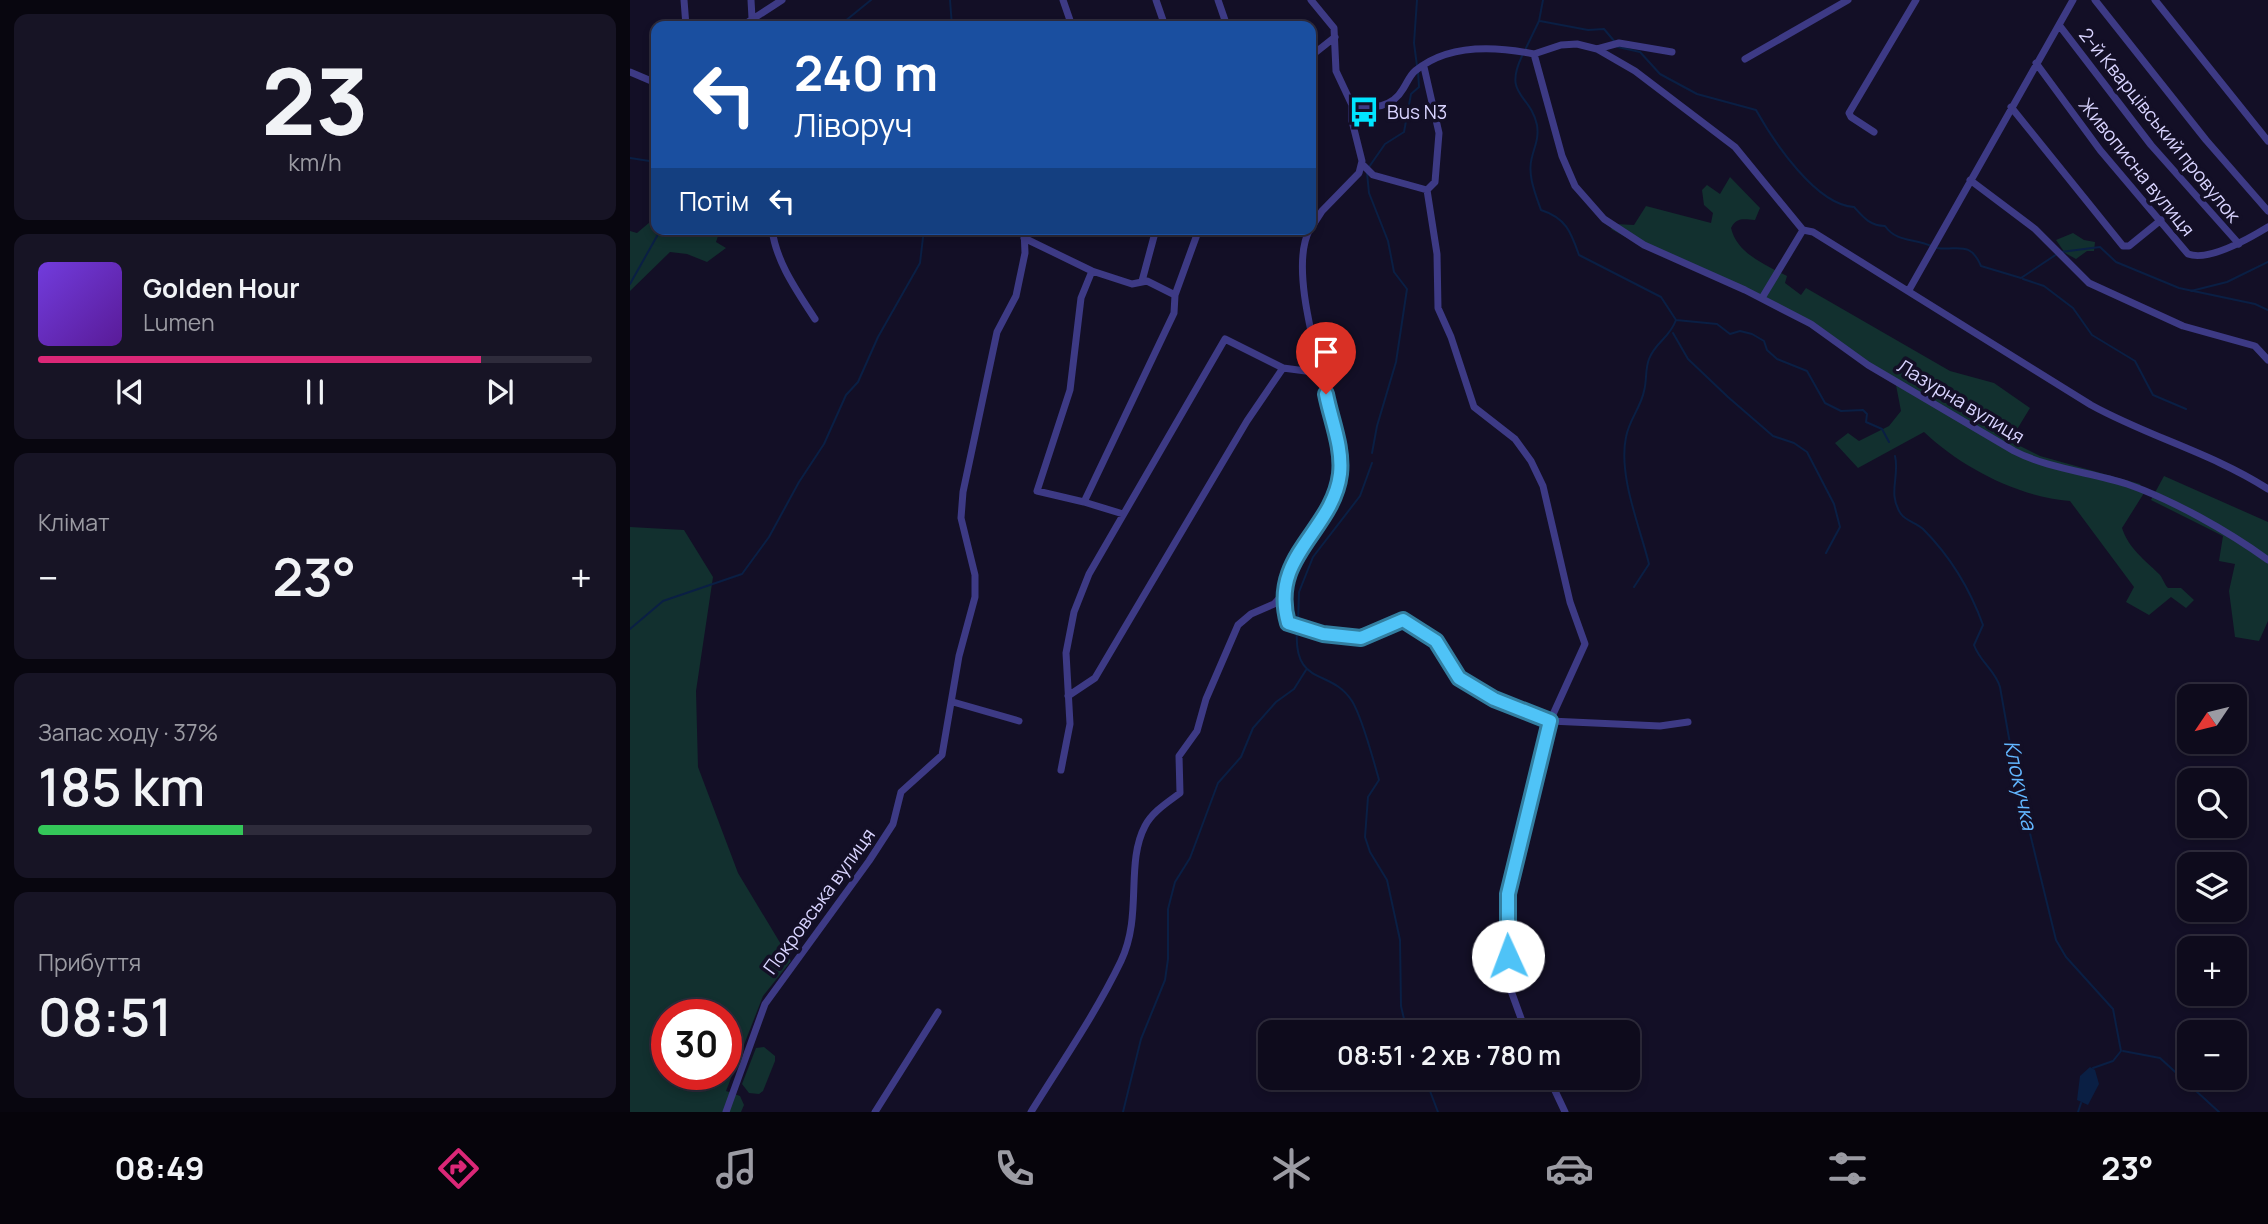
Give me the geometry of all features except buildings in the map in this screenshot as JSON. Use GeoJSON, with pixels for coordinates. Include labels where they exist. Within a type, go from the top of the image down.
{"type":"FeatureCollection","features":[{"type":"Feature","properties":{"kind":"street"},"geometry":{"type":"LineString","coordinates":[[684,0],[686,21]]}},
{"type":"Feature","properties":{"kind":"street"},"geometry":{"type":"LineString","coordinates":[[751,0],[752,18]]}},
{"type":"Feature","properties":{"kind":"street"},"geometry":{"type":"LineString","coordinates":[[748,21],[782,0]]}},
{"type":"Feature","properties":{"kind":"street"},"geometry":{"type":"LineString","coordinates":[[1063,0],[1070,21]]}},
{"type":"Feature","properties":{"kind":"street"},"geometry":{"type":"LineString","coordinates":[[1156,0],[1163,21]]}},
{"type":"Feature","properties":{"kind":"street"},"geometry":{"type":"LineString","coordinates":[[1218,0],[1225,21]]}},
{"type":"Feature","properties":{"kind":"street"},"geometry":{"type":"LineString","coordinates":[[1311,0],[1331,22],[1335,37],[1336,71],[1352,105],[1352,121],[1364,167],[1373,175],[1426,190]]}},
{"type":"Feature","properties":{"kind":"street"},"geometry":{"type":"LineString","coordinates":[[1745,60],[1848,0]]}},
{"type":"Feature","properties":{"kind":"street"},"geometry":{"type":"LineString","coordinates":[[1874,132],[1849,113],[1916,0]]}},
{"type":"Feature","properties":{"kind":"street"},"geometry":{"type":"LineString","coordinates":[[1909,290],[2073,0]]}},
{"type":"Feature","properties":{"kind":"street"},"geometry":{"type":"LineString","coordinates":[[2095,0],[2206,140],[2268,211]]}},
{"type":"Feature","properties":{"kind":"street"},"geometry":{"type":"LineString","coordinates":[[2155,0],[2268,141]]}},
{"type":"Feature","properties":{"kind":"street","name":"2-й Кварцівський провулок"},"geometry":{"type":"LineString","coordinates":[[2059,25],[2151,145],[2239,244]]}},
{"type":"Feature","properties":{"kind":"street"},"geometry":{"type":"LineString","coordinates":[[1316,52],[1335,37]]}},
{"type":"Feature","properties":{"kind":"street"},"geometry":{"type":"LineString","coordinates":[[1597,49],[1616,43],[1672,52]]}},
{"type":"Feature","properties":{"kind":"street"},"geometry":{"type":"LineString","coordinates":[[1352,105],[1384,106],[1398,97],[1419,69],[1434,59],[1463,49],[1530,54],[1561,45],[1577,44],[1597,49],[1636,71],[1735,147],[1803,230],[1822,236],[2091,405],[2119,420],[2224,462],[2268,489]]}},
{"type":"Feature","properties":{"kind":"street","name":"Лазурна вулиця"},"geometry":{"type":"LineString","coordinates":[[1530,54],[1562,156],[1575,186],[1597,212],[1638,242],[1762,298],[1811,324],[1868,365],[2014,451],[2036,461],[2109,479],[2153,494],[2267,559]]}},
{"type":"Feature","properties":{"kind":"street","name":"Живописна вулиця"},"geometry":{"type":"LineString","coordinates":[[2036,63],[2100,150],[2191,256],[2239,244],[2268,227]]}},
{"type":"Feature","properties":{"kind":"street"},"geometry":{"type":"LineString","coordinates":[[1419,69],[1439,132],[1435,182],[1426,190]]}},
{"type":"Feature","properties":{"kind":"street"},"geometry":{"type":"LineString","coordinates":[[630,72],[651,81]]}},
{"type":"Feature","properties":{"kind":"street"},"geometry":{"type":"LineString","coordinates":[[2011,107],[2123,246],[2129,246],[2161,220]]}},
{"type":"Feature","properties":{"kind":"street"},"geometry":{"type":"LineString","coordinates":[[1316,220],[1364,167]]}},
{"type":"Feature","properties":{"kind":"street"},"geometry":{"type":"LineString","coordinates":[[1970,180],[2055,248],[2084,280],[2107,293],[2190,329],[2255,346],[2268,360]]}},
{"type":"Feature","properties":{"kind":"street"},"geometry":{"type":"LineString","coordinates":[[1426,190],[1437,254],[1438,308],[1451,337],[1474,407],[1515,439],[1540,478],[1551,514],[1570,602],[1585,644],[1550,721],[1508,894],[1506,930],[1510,988],[1522,1020]]}},
{"type":"Feature","properties":{"kind":"street"},"geometry":{"type":"LineString","coordinates":[[1762,298],[1803,230]]}},
{"type":"Feature","properties":{"kind":"street"},"geometry":{"type":"LineString","coordinates":[[773,235],[788,275],[815,319]]}},
{"type":"Feature","properties":{"kind":"street","name":"Покровська вулиця"},"geometry":{"type":"LineString","coordinates":[[726,1112],[765,1004],[893,824],[901,792],[942,755],[959,656],[975,597],[975,575],[961,518],[963,492],[997,332],[1016,296],[1025,253],[1024,235]]}},
{"type":"Feature","properties":{"kind":"street"},"geometry":{"type":"LineString","coordinates":[[1142,281],[1154,235]]}},
{"type":"Feature","properties":{"kind":"street"},"geometry":{"type":"LineString","coordinates":[[1084,502],[1174,313],[1175,295],[1197,235]]}},
{"type":"Feature","properties":{"kind":"street"},"geometry":{"type":"LineString","coordinates":[[1307,235],[1302,246],[1307,308],[1338,441],[1340,474],[1334,496],[1294,558],[1284,593],[1288,623],[1323,634],[1361,638],[1403,620],[1436,641],[1459,678],[1494,699],[1550,721],[1660,726],[1688,722]]}},
{"type":"Feature","properties":{"kind":"street"},"geometry":{"type":"LineString","coordinates":[[1024,239],[1092,271],[1132,284],[1142,281],[1175,295]]}},
{"type":"Feature","properties":{"kind":"street"},"geometry":{"type":"LineString","coordinates":[[1092,271],[1081,298],[1070,390],[1037,491],[1123,514]]}},
{"type":"Feature","properties":{"kind":"street"},"geometry":{"type":"LineString","coordinates":[[1060,770],[1070,724],[1066,653],[1074,612],[1089,574],[1225,339],[1283,368],[1321,373]]}},
{"type":"Feature","properties":{"kind":"street"},"geometry":{"type":"LineString","coordinates":[[1068,696],[1094,678],[1247,421],[1283,368]]}},
{"type":"Feature","properties":{"kind":"street"},"geometry":{"type":"LineString","coordinates":[[1031,1112],[1121,960],[1132,932],[1138,849],[1142,834],[1154,814],[1180,793],[1179,756],[1197,731],[1223,656],[1238,625],[1251,614],[1274,604],[1284,593]]}},
{"type":"Feature","properties":{"kind":"street"},"geometry":{"type":"LineString","coordinates":[[953,702],[1019,721]]}},
{"type":"Feature","properties":{"kind":"street"},"geometry":{"type":"LineString","coordinates":[[875,1112],[938,1012]]}},
{"type":"Feature","properties":{"kind":"street"},"geometry":{"type":"LineString","coordinates":[[1555,1090],[1565,1112]]}},
{"type":"Feature","properties":{"kind":"green space"},"geometry":{"type":"Polygon","coordinates":[[[1730,177],[1760,208],[1755,220],[1741,219],[1733,224],[1731,228],[1734,237],[1753,258],[1787,276],[1785,283],[1801,295],[1806,288],[1950,371],[1994,383],[2030,408],[2010,441],[2040,456],[2140,484],[2144,493],[2122,528],[2125,535],[2168,588],[2181,588],[2194,600],[2186,608],[2171,597],[2149,615],[2126,602],[2134,587],[2070,501],[2030,493],[1991,478],[1955,457],[1924,432],[1858,468],[1835,443],[1848,433],[1859,441],[1889,426],[1901,411],[1896,385],[1823,335],[1766,301],[1611,229],[1615,224],[1634,225],[1646,206],[1711,223],[1713,213],[1704,205],[1702,190],[1707,185],[1720,194],[1730,177]]]}},
{"type":"Feature","properties":{"kind":"green space"},"geometry":{"type":"Polygon","coordinates":[[[651,219],[651,235],[718,235],[716,242],[726,248],[707,262],[687,254],[670,252],[630,291],[630,231],[637,233],[651,219]]]}},
{"type":"Feature","properties":{"kind":"green space"},"geometry":{"type":"Polygon","coordinates":[[[2073,233],[2084,240],[2095,242],[2094,251],[2087,251],[2076,259],[2065,253],[2056,240],[2073,233]]]}},
{"type":"Feature","properties":{"kind":"green space"},"geometry":{"type":"Polygon","coordinates":[[[2164,476],[2268,522],[2268,621],[2259,641],[2235,637],[2229,591],[2235,564],[2219,561],[2223,536],[2151,500],[2164,476]]]}},
{"type":"Feature","properties":{"kind":"green space"},"geometry":{"type":"Polygon","coordinates":[[[630,527],[684,530],[713,577],[696,691],[698,767],[738,873],[791,961],[763,996],[742,1050],[742,999],[651,999],[651,1090],[726,1090],[740,1096],[744,1105],[741,1112],[630,1112],[630,527]]]}},
{"type":"Feature","properties":{"kind":"green space"},"geometry":{"type":"Polygon","coordinates":[[[764,1047],[775,1056],[763,1091],[759,1094],[749,1093],[742,1084],[756,1048],[764,1047]]]}},
{"type":"Feature","properties":{"kind":"water"},"geometry":{"type":"Polygon","coordinates":[[[2090,1067],[2095,1070],[2099,1084],[2088,1105],[2077,1100],[2080,1076],[2090,1067]]]}},
{"type":"Feature","properties":{"kind":"waterway"},"geometry":{"type":"LineString","coordinates":[[845,21],[871,0]]}},
{"type":"Feature","properties":{"kind":"waterway"},"geometry":{"type":"LineString","coordinates":[[950,0],[952,21]]}},
{"type":"Feature","properties":{"kind":"waterway"},"geometry":{"type":"LineString","coordinates":[[1417,0],[1414,43],[1417,66]]}},
{"type":"Feature","properties":{"kind":"waterway","name":"Клокучка"},"geometry":{"type":"LineString","coordinates":[[1526,48],[1539,21],[1543,0]]}},
{"type":"Feature","properties":{"kind":"waterway"},"geometry":{"type":"LineString","coordinates":[[1540,21],[1588,30],[1604,29],[1615,42]]}},
{"type":"Feature","properties":{"kind":"waterway"},"geometry":{"type":"LineString","coordinates":[[1618,47],[1640,52],[1660,74],[1697,94],[1756,110],[1785,154],[1825,196],[1840,204],[1854,207],[1867,220],[1885,226],[1901,238],[1931,246]]}},
{"type":"Feature","properties":{"kind":"waterway","name":"Клокучка"},"geometry":{"type":"LineString","coordinates":[[1522,56],[1515,79],[1537,125],[1531,163],[1534,190],[1541,210],[1562,222],[1579,255],[1661,297],[1676,320],[1717,324],[1730,334],[1740,331],[1764,341],[1767,350],[1777,359],[1807,371],[1825,403],[1841,411],[1863,410],[1867,414],[1866,422],[1882,429],[1889,442]]}},
{"type":"Feature","properties":{"kind":"waterway"},"geometry":{"type":"LineString","coordinates":[[1369,167],[1385,144],[1404,132],[1411,94],[1419,87],[1418,71]]}},
{"type":"Feature","properties":{"kind":"waterway"},"geometry":{"type":"LineString","coordinates":[[630,158],[651,161]]}},
{"type":"Feature","properties":{"kind":"waterway"},"geometry":{"type":"LineString","coordinates":[[1367,173],[1369,193],[1388,241],[1394,272],[1407,289],[1396,362],[1372,453]]}},
{"type":"Feature","properties":{"kind":"waterway"},"geometry":{"type":"LineString","coordinates":[[630,284],[658,235]]}},
{"type":"Feature","properties":{"kind":"waterway"},"geometry":{"type":"LineString","coordinates":[[630,629],[663,601],[742,574],[769,537],[799,482],[824,444],[846,395],[858,382],[878,337],[920,263],[923,235]]}},
{"type":"Feature","properties":{"kind":"waterway"},"geometry":{"type":"LineString","coordinates":[[2061,252],[2100,247],[2116,262],[2179,288],[2255,304],[2268,310]]}},
{"type":"Feature","properties":{"kind":"waterway"},"geometry":{"type":"LineString","coordinates":[[1937,248],[1968,250],[1981,266],[2021,278],[2057,254]]}},
{"type":"Feature","properties":{"kind":"waterway"},"geometry":{"type":"LineString","coordinates":[[2191,291],[2227,282],[2268,262]]}},
{"type":"Feature","properties":{"kind":"waterway"},"geometry":{"type":"LineString","coordinates":[[2023,279],[2044,286],[2073,308],[2092,335],[2135,361],[2153,395],[2186,409]]}},
{"type":"Feature","properties":{"kind":"waterway"},"geometry":{"type":"LineString","coordinates":[[1634,587],[1649,564],[1627,485],[1624,452],[1626,437],[1645,387],[1649,359],[1676,320]]}},
{"type":"Feature","properties":{"kind":"waterway"},"geometry":{"type":"LineString","coordinates":[[1673,333],[1688,359],[1728,397],[1773,436],[1794,443],[1807,452],[1834,504],[1840,527],[1826,553]]}},
{"type":"Feature","properties":{"kind":"waterway","name":"Клокучка"},"geometry":{"type":"LineString","coordinates":[[1895,456],[1894,492],[1897,507],[1903,516],[1923,529],[1951,562],[1966,586],[1983,625],[1974,645],[2000,687],[2015,772],[2056,940],[2066,957],[2113,1009],[2121,1051],[2113,1061],[2093,1068]]}},
{"type":"Feature","properties":{"kind":"waterway"},"geometry":{"type":"LineString","coordinates":[[1298,623],[1299,592],[1313,557],[1360,496],[1372,463]]}},
{"type":"Feature","properties":{"kind":"waterway"},"geometry":{"type":"LineString","coordinates":[[1297,629],[1297,648],[1307,669],[1343,691],[1356,708],[1379,780],[1368,797],[1365,837],[1370,852],[1387,880],[1400,940],[1401,1006],[1404,1020]]}},
{"type":"Feature","properties":{"kind":"waterway"},"geometry":{"type":"LineString","coordinates":[[1123,1112],[1141,1039],[1165,980],[1168,959],[1168,909],[1175,882],[1190,858],[1218,783],[1241,757],[1253,728],[1276,702],[1294,689],[1306,670]]}},
{"type":"Feature","properties":{"kind":"waterway"},"geometry":{"type":"LineString","coordinates":[[2123,1051],[2160,1058],[2219,1112]]}},
{"type":"Feature","properties":{"kind":"waterway"},"geometry":{"type":"LineString","coordinates":[[1430,1090],[1438,1112]]}},
{"type":"Feature","properties":{"kind":"waterway","name":"Клокучка"},"geometry":{"type":"LineString","coordinates":[[2078,1112],[2081,1103]]}},
{"type":"Feature","properties":{"kind":"place","name":"Bus N3"},"geometry":{"type":"Point","coordinates":[1364,112]}},
{"type":"Feature","properties":{"kind":"route"},"geometry":{"type":"LineString","coordinates":[[1326,394],[1338,441],[1340,474],[1334,496],[1291,566],[1284,593],[1288,623],[1323,634],[1361,638],[1403,620],[1436,641],[1459,678],[1475,689],[1550,721],[1508,894],[1508,956]]}}]}
